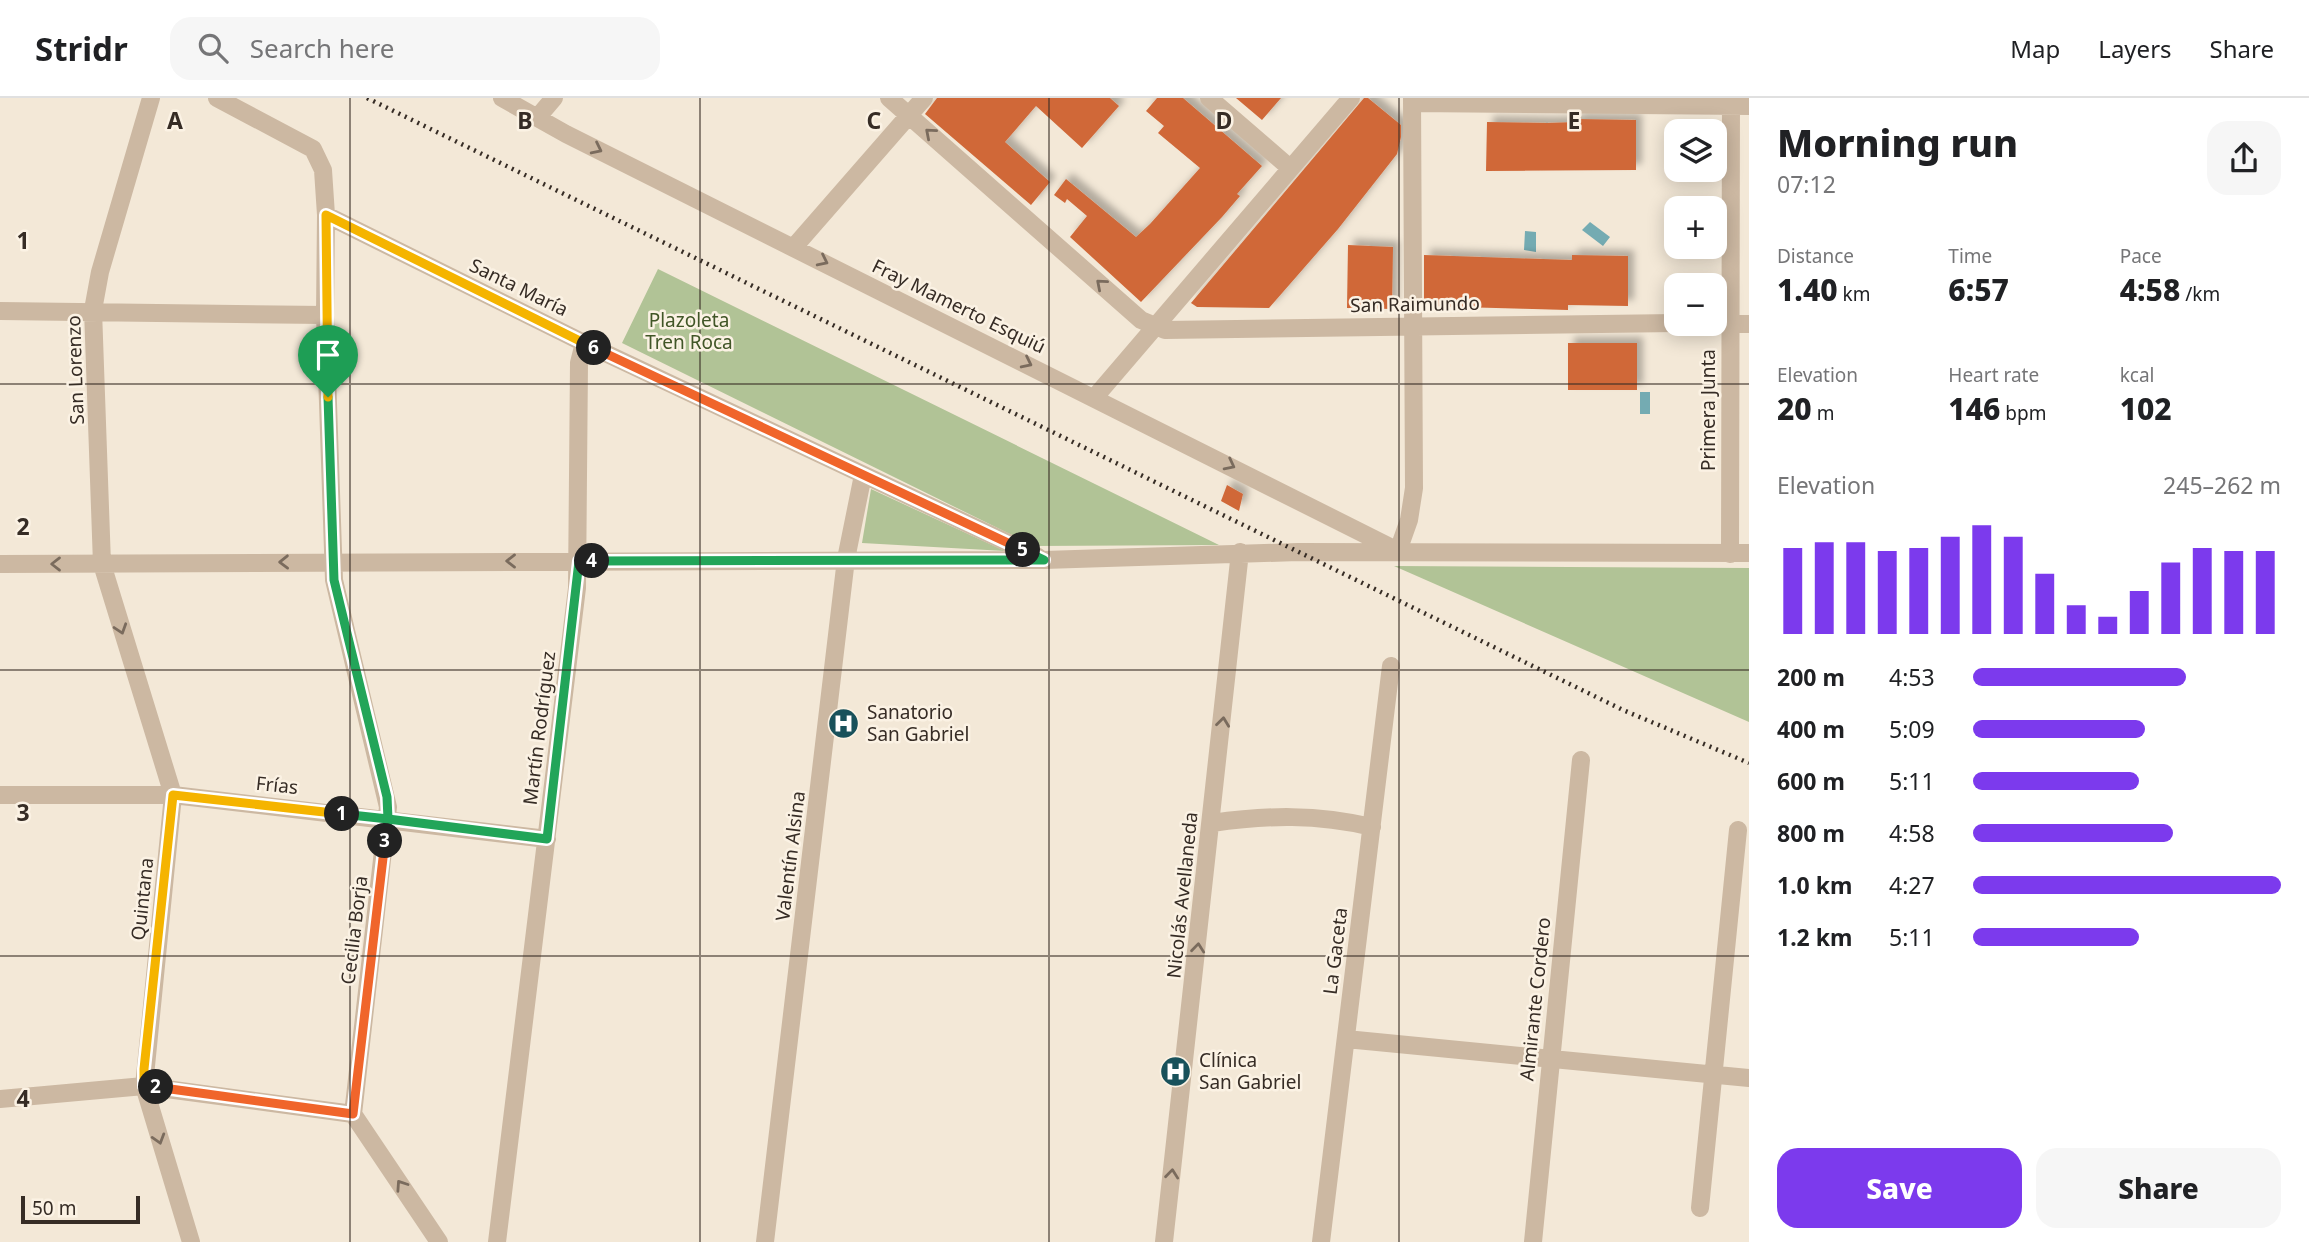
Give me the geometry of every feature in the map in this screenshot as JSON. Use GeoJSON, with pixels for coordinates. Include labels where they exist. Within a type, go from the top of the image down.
{"type":"FeatureCollection","features":[{"type":"Feature","properties":{"kind":"street","name":"San Lorenzo"},"geometry":{"type":"LineString","coordinates":[[102,564],[93,310],[100,272],[151,98]]}},
{"type":"Feature","properties":{"kind":"street"},"geometry":{"type":"LineString","coordinates":[[217,98],[313,149],[323,170],[326,215]]}},
{"type":"Feature","properties":{"kind":"street","name":"Fray Mamerto Esquiú"},"geometry":{"type":"LineString","coordinates":[[502,98],[1398,551]]}},
{"type":"Feature","properties":{"kind":"street"},"geometry":{"type":"LineString","coordinates":[[537,118],[554,98]]}},
{"type":"Feature","properties":{"kind":"street"},"geometry":{"type":"LineString","coordinates":[[889,98],[1141,320],[1154,327]]}},
{"type":"Feature","properties":{"kind":"street"},"geometry":{"type":"LineString","coordinates":[[794,247],[924,98]]}},
{"type":"Feature","properties":{"kind":"street"},"geometry":{"type":"LineString","coordinates":[[1209,98],[1290,168]]}},
{"type":"Feature","properties":{"kind":"street"},"geometry":{"type":"LineString","coordinates":[[1095,397],[1351,98]]}},
{"type":"Feature","properties":{"kind":"street"},"geometry":{"type":"LineString","coordinates":[[1398,551],[1409,520],[1413,488],[1412,100],[1737,103]]}},
{"type":"Feature","properties":{"kind":"street","name":"Primera Junta"},"geometry":{"type":"LineString","coordinates":[[1730,554],[1728,324],[1737,103]]}},
{"type":"Feature","properties":{"kind":"street","name":"Cecilia Borja"},"geometry":{"type":"LineString","coordinates":[[326,215],[332,561],[334,580],[387,797],[388,819],[353,1114]]}},
{"type":"Feature","properties":{"kind":"street","name":"Santa María"},"geometry":{"type":"LineString","coordinates":[[326,215],[584,343],[1044,560]]}},
{"type":"Feature","properties":{"kind":"street"},"geometry":{"type":"LineString","coordinates":[[0,311],[326,314]]}},
{"type":"Feature","properties":{"kind":"street","name":"San Raimundo"},"geometry":{"type":"LineString","coordinates":[[1154,327],[1165,330],[1664,323]]}},
{"type":"Feature","properties":{"kind":"street"},"geometry":{"type":"LineString","coordinates":[[1728,324],[1749,324]]}},
{"type":"Feature","properties":{"kind":"street","name":"Martín Rodríguez"},"geometry":{"type":"LineString","coordinates":[[497,1242],[579,561],[579,363],[584,343]]}},
{"type":"Feature","properties":{"kind":"street","name":"Valentín Alsina"},"geometry":{"type":"LineString","coordinates":[[765,1242],[846,559],[863,475]]}},
{"type":"Feature","properties":{"kind":"street"},"geometry":{"type":"LineString","coordinates":[[0,564],[1044,560],[1240,552],[1398,551],[1749,554]]}},
{"type":"Feature","properties":{"kind":"street","name":"Nicolás Avellaneda"},"geometry":{"type":"LineString","coordinates":[[1164,1242],[1240,552]]}},
{"type":"Feature","properties":{"kind":"street","name":"Quintana"},"geometry":{"type":"LineString","coordinates":[[102,564],[173,795],[144,1086],[191,1242]]}},
{"type":"Feature","properties":{"kind":"street","name":"La Gaceta"},"geometry":{"type":"LineString","coordinates":[[1321,1242],[1391,666]]}},
{"type":"Feature","properties":{"kind":"street","name":"Almirante Cordero"},"geometry":{"type":"LineString","coordinates":[[1533,1242],[1549,1059],[1581,760]]}},
{"type":"Feature","properties":{"kind":"street","name":"Frías"},"geometry":{"type":"LineString","coordinates":[[0,795],[173,795],[547,839]]}},
{"type":"Feature","properties":{"kind":"street"},"geometry":{"type":"LineString","coordinates":[[1212,823],[1249,818],[1311,816],[1372,827]]}},
{"type":"Feature","properties":{"kind":"street"},"geometry":{"type":"LineString","coordinates":[[1700,1208],[1738,830]]}},
{"type":"Feature","properties":{"kind":"street"},"geometry":{"type":"LineString","coordinates":[[1346,1039],[1749,1078]]}},
{"type":"Feature","properties":{"kind":"street"},"geometry":{"type":"LineString","coordinates":[[0,1099],[144,1086],[353,1114],[439,1242]]}},
{"type":"Feature","properties":{"kind":"green space","name":"Plazoleta Tren Roca"},"geometry":{"type":"Polygon","coordinates":[[[658,269],[1219,545],[1034,546],[622,343],[658,269]]]}},
{"type":"Feature","properties":{"kind":"green space"},"geometry":{"type":"Polygon","coordinates":[[[871,489],[1005,551],[862,543],[871,489]]]}},
{"type":"Feature","properties":{"kind":"green space"},"geometry":{"type":"Polygon","coordinates":[[[1394,566],[1749,568],[1749,722],[1394,566]]]}},
{"type":"Feature","properties":{"kind":"water"},"geometry":{"type":"Polygon","coordinates":[[[1590,222],[1610,237],[1603,246],[1582,230],[1590,222]]]}},
{"type":"Feature","properties":{"kind":"water"},"geometry":{"type":"Polygon","coordinates":[[[1525,231],[1536,232],[1536,252],[1524,250],[1525,231]]]}},
{"type":"Feature","properties":{"kind":"water"},"geometry":{"type":"Polygon","coordinates":[[[1640,392],[1650,392],[1650,414],[1640,414],[1640,392]]]}},
{"type":"Feature","properties":{"kind":"building"},"geometry":{"type":"Polygon","coordinates":[[[937,98],[1110,98],[1119,106],[1082,148],[1036,106],[1005,142],[1050,182],[1031,205],[925,114],[937,98]]]}},
{"type":"Feature","properties":{"kind":"building"},"geometry":{"type":"Polygon","coordinates":[[[1157,98],[1183,98],[1262,166],[1237,194],[1240,196],[1222,217],[1141,302],[1070,237],[1087,216],[1067,199],[1065,203],[1054,195],[1066,179],[1136,237],[1150,224],[1200,168],[1158,133],[1164,126],[1146,111],[1157,98]]]}},
{"type":"Feature","properties":{"kind":"building"},"geometry":{"type":"Polygon","coordinates":[[[1236,98],[1281,98],[1262,120],[1236,98]]]}},
{"type":"Feature","properties":{"kind":"building"},"geometry":{"type":"Polygon","coordinates":[[[1364,98],[1368,98],[1401,125],[1401,137],[1397,154],[1338,229],[1269,308],[1197,307],[1191,303],[1364,98]]]}},
{"type":"Feature","properties":{"kind":"building"},"geometry":{"type":"Polygon","coordinates":[[[1577,119],[1636,120],[1636,170],[1486,171],[1487,122],[1577,122],[1577,119]]]}},
{"type":"Feature","properties":{"kind":"building"},"geometry":{"type":"Polygon","coordinates":[[[1348,245],[1393,247],[1392,309],[1347,308],[1348,245]]]}},
{"type":"Feature","properties":{"kind":"building"},"geometry":{"type":"Polygon","coordinates":[[[1424,255],[1572,260],[1572,255],[1628,256],[1628,306],[1568,305],[1568,310],[1424,306],[1424,255]]]}},
{"type":"Feature","properties":{"kind":"building"},"geometry":{"type":"Polygon","coordinates":[[[1568,343],[1637,343],[1637,390],[1568,390],[1568,343]]]}},
{"type":"Feature","properties":{"kind":"building"},"geometry":{"type":"Polygon","coordinates":[[[1227,485],[1243,494],[1239,511],[1221,501],[1227,485]]]}},
{"type":"Feature","properties":{"kind":"railway"},"geometry":{"type":"LineString","coordinates":[[367,98],[1623,710],[1749,763]]}},
{"type":"Feature","properties":{"kind":"place","name":"Sanatorio San Gabriel"},"geometry":{"type":"Point","coordinates":[844,723]}},
{"type":"Feature","properties":{"kind":"place","name":"Clínica San Gabriel"},"geometry":{"type":"Point","coordinates":[1176,1071]}},
{"type":"Feature","properties":{"kind":"route"},"geometry":{"type":"LineString","coordinates":[[328,397],[326,215],[584,343],[1044,560],[579,561],[547,839],[388,819],[353,1114],[144,1086],[173,795],[388,819],[387,797],[334,580],[328,397]]}}]}
